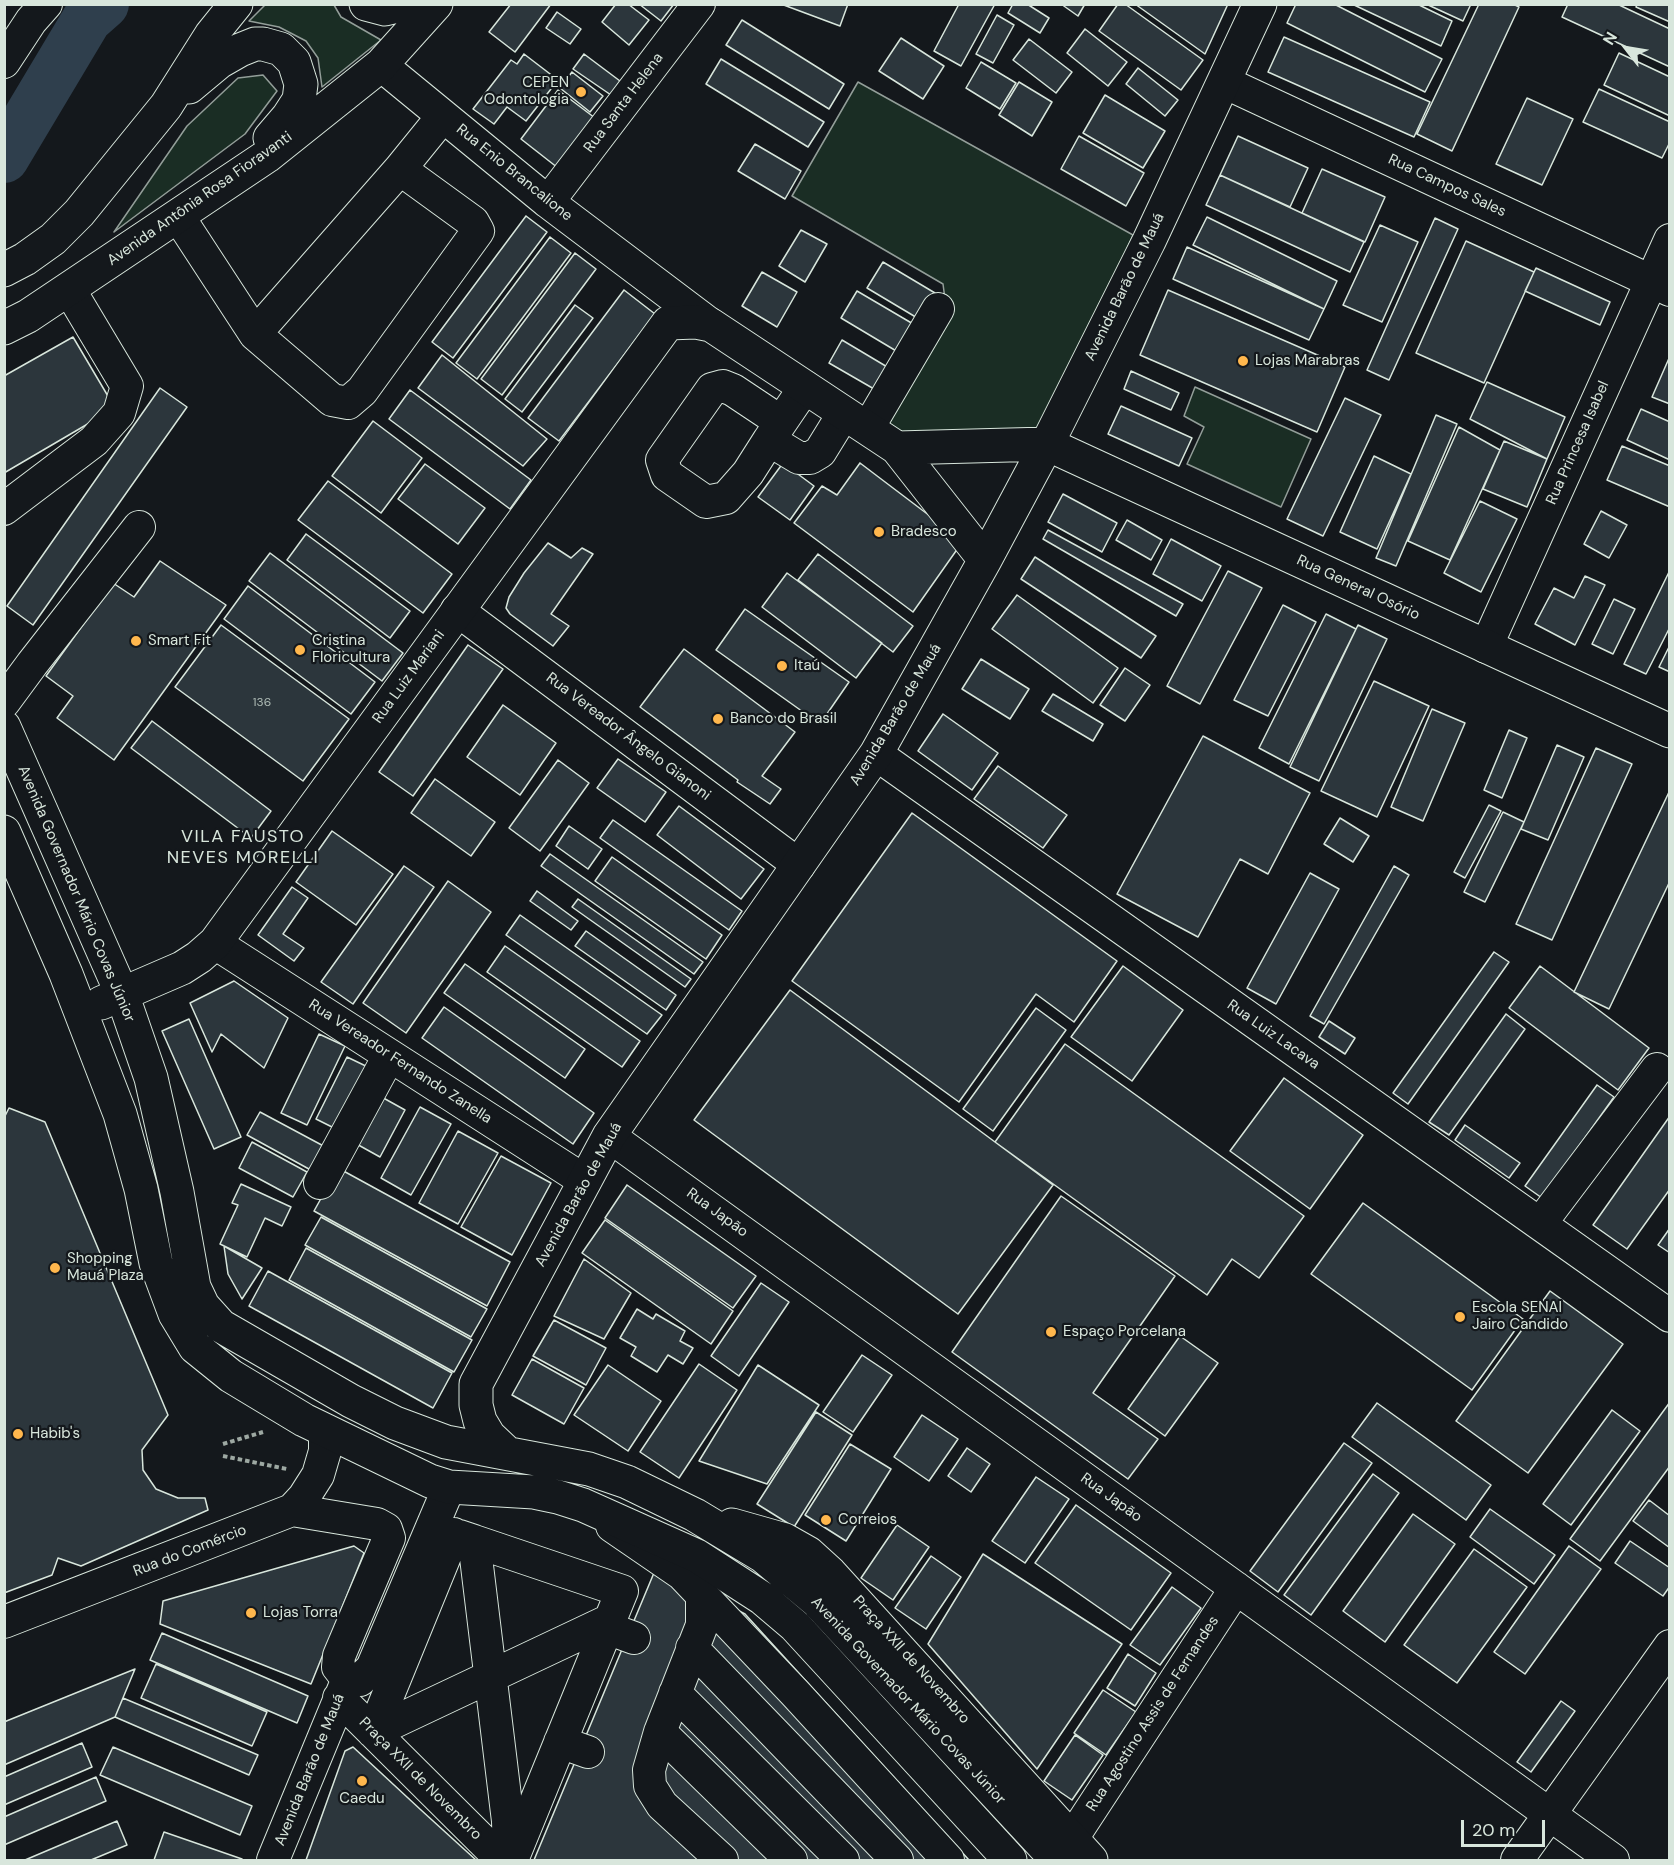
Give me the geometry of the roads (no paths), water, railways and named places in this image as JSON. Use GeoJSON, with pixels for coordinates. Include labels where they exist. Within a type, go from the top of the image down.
{"type":"FeatureCollection","features":[{"type":"Feature","properties":{"kind":"main road"},"geometry":{"type":"LineString","coordinates":[[4,270],[25,259],[79,213],[166,106],[211,36],[236,4]]}},
{"type":"Feature","properties":{"kind":"main road"},"geometry":{"type":"LineString","coordinates":[[366,4],[385,9],[406,4]]}},
{"type":"Feature","properties":{"kind":"main road","name":"Avenida Antônia Rosa Fioravanti"},"geometry":{"type":"LineString","coordinates":[[4,328],[28,315],[267,156],[381,65],[436,4]]}},
{"type":"Feature","properties":{"kind":"main road","name":"Avenida Barão de Mauá"},"geometry":{"type":"LineString","coordinates":[[507,1453],[489,1436],[480,1421],[476,1405],[477,1384],[609,1136],[876,754],[986,560],[1047,444],[1149,241],[1260,4]]}},
{"type":"Feature","properties":{"kind":"main road"},"geometry":{"type":"LineString","coordinates":[[166,106],[219,62],[255,44],[281,49],[294,62],[301,84],[299,100],[282,124],[223,187]]}},
{"type":"Feature","properties":{"kind":"main road"},"geometry":{"type":"LineString","coordinates":[[668,323],[696,322],[711,325]]}},
{"type":"Feature","properties":{"kind":"main road","name":"Rua Luiz Mariani"},"geometry":{"type":"LineString","coordinates":[[80,1012],[182,968],[214,943],[668,323]]}},
{"type":"Feature","properties":{"kind":"main road","name":"Rua Enio Brancalione"},"geometry":{"type":"LineString","coordinates":[[711,325],[897,448],[986,560]]}},
{"type":"Feature","properties":{"kind":"main road"},"geometry":{"type":"LineString","coordinates":[[897,448],[1047,444]]}},
{"type":"Feature","properties":{"kind":"main road","name":"Rua General Osório"},"geometry":{"type":"LineString","coordinates":[[1047,444],[1670,731]]}},
{"type":"Feature","properties":{"kind":"main road","name":"Avenida Governador Mário Covas Júnior"},"geometry":{"type":"LineString","coordinates":[[4,727],[122,994],[151,1078],[177,1192],[194,1287],[203,1306],[221,1326],[351,1401],[395,1423],[446,1442],[473,1449],[507,1453],[589,1469],[627,1482],[694,1515],[763,1556],[817,1601],[852,1639],[1073,1854]]}},
{"type":"Feature","properties":{"kind":"main road"},"geometry":{"type":"LineString","coordinates":[[4,758],[19,792],[42,814]]}},
{"type":"Feature","properties":{"kind":"main road"},"geometry":{"type":"LineString","coordinates":[[4,832],[66,974],[120,1114],[141,1189],[156,1263],[175,1314],[195,1347],[231,1376],[325,1431],[400,1468],[449,1487],[534,1492],[583,1505],[697,1556],[762,1598],[795,1626],[1010,1860]]}},
{"type":"Feature","properties":{"kind":"main road","name":"Praça XXII de Novembro"},"geometry":{"type":"LineString","coordinates":[[694,1515],[785,1540],[808,1553],[850,1592],[1073,1854]]}},
{"type":"Feature","properties":{"kind":"street"},"geometry":{"type":"LineString","coordinates":[[4,62],[31,21],[46,4]]}},
{"type":"Feature","properties":{"kind":"street","name":"Rua Santa Helena"},"geometry":{"type":"LineString","coordinates":[[548,202],[699,4]]}},
{"type":"Feature","properties":{"kind":"street","name":"Rua Enio Brancalione"},"geometry":{"type":"LineString","coordinates":[[381,65],[548,202],[711,325]]}},
{"type":"Feature","properties":{"kind":"street","name":"Rua Campos Sales"},"geometry":{"type":"LineString","coordinates":[[1224,82],[1660,286]]}},
{"type":"Feature","properties":{"kind":"street"},"geometry":{"type":"LineString","coordinates":[[255,333],[400,169],[442,116]]}},
{"type":"Feature","properties":{"kind":"street"},"geometry":{"type":"LineString","coordinates":[[178,216],[255,333],[332,400],[348,403],[362,392],[478,231],[473,222],[400,169]]}},
{"type":"Feature","properties":{"kind":"street","name":"Rua Princesa Isabel"},"geometry":{"type":"LineString","coordinates":[[1486,647],[1660,286],[1670,240]]}},
{"type":"Feature","properties":{"kind":"street","name":"Rua Enio Brancalione"},"geometry":{"type":"LineString","coordinates":[[648,278],[668,323]]}},
{"type":"Feature","properties":{"kind":"street"},"geometry":{"type":"LineString","coordinates":[[4,509],[94,441],[119,413],[127,386],[69,288]]}},
{"type":"Feature","properties":{"kind":"street"},"geometry":{"type":"LineString","coordinates":[[805,387],[775,431],[800,458],[810,458],[856,421],[938,309]]}},
{"type":"Feature","properties":{"kind":"street"},"geometry":{"type":"LineString","coordinates":[[4,702],[139,527]]}},
{"type":"Feature","properties":{"kind":"street","name":"Rua Vereador Ângelo Gianoni"},"geometry":{"type":"LineString","coordinates":[[457,610],[799,865]]}},
{"type":"Feature","properties":{"kind":"street","name":"Rua Luiz Lacava"},"geometry":{"type":"LineString","coordinates":[[876,754],[1670,1316]]}},
{"type":"Feature","properties":{"kind":"street","name":"Rua Vereador Fernando Zanella"},"geometry":{"type":"LineString","coordinates":[[214,943],[585,1181]]}},
{"type":"Feature","properties":{"kind":"street"},"geometry":{"type":"LineString","coordinates":[[320,1183],[389,1056]]}},
{"type":"Feature","properties":{"kind":"street"},"geometry":{"type":"LineString","coordinates":[[1540,1224],[1657,1069]]}},
{"type":"Feature","properties":{"kind":"street","name":"Rua Japão"},"geometry":{"type":"LineString","coordinates":[[609,1136],[1613,1860]]}},
{"type":"Feature","properties":{"kind":"street"},"geometry":{"type":"LineString","coordinates":[[292,1510],[304,1497],[318,1475],[325,1451],[325,1431]]}},
{"type":"Feature","properties":{"kind":"street","name":"Avenida Barão de Mauá"},"geometry":{"type":"LineString","coordinates":[[344,1689],[360,1680],[372,1668],[454,1534],[449,1487]]}},
{"type":"Feature","properties":{"kind":"street"},"geometry":{"type":"LineString","coordinates":[[583,1505],[652,1556],[682,1574],[948,1860]]}},
{"type":"Feature","properties":{"kind":"street","name":"Avenida Barão de Mauá"},"geometry":{"type":"LineString","coordinates":[[273,1860],[344,1689],[338,1667],[339,1656],[390,1538],[386,1529],[377,1524],[292,1510]]}},
{"type":"Feature","properties":{"kind":"street","name":"Rua do Comércio"},"geometry":{"type":"LineString","coordinates":[[4,1622],[292,1510]]}},
{"type":"Feature","properties":{"kind":"street"},"geometry":{"type":"LineString","coordinates":[[454,1534],[622,1590],[617,1629],[574,1747],[510,1860]]}},
{"type":"Feature","properties":{"kind":"street"},"geometry":{"type":"LineString","coordinates":[[454,1534],[490,1677],[508,1821],[510,1860]]}},
{"type":"Feature","properties":{"kind":"street"},"geometry":{"type":"LineString","coordinates":[[373,1732],[454,1534]]}},
{"type":"Feature","properties":{"kind":"street","name":"Rua Agostino Assis de Fernandes"},"geometry":{"type":"LineString","coordinates":[[1073,1854],[1236,1588]]}},
{"type":"Feature","properties":{"kind":"street"},"geometry":{"type":"LineString","coordinates":[[702,1596],[702,1625],[660,1732],[649,1770],[650,1786],[662,1805],[722,1860]]}},
{"type":"Feature","properties":{"kind":"street"},"geometry":{"type":"LineString","coordinates":[[373,1732],[490,1677],[617,1629]]}},
{"type":"Feature","properties":{"kind":"street"},"geometry":{"type":"LineString","coordinates":[[1517,1860],[1670,1646]]}},
{"type":"Feature","properties":{"kind":"street"},"geometry":{"type":"LineString","coordinates":[[692,1648],[897,1860]]}},
{"type":"Feature","properties":{"kind":"street","name":"Praça XXII de Novembro"},"geometry":{"type":"LineString","coordinates":[[344,1689],[373,1732],[502,1860]]}},
{"type":"Feature","properties":{"kind":"street"},"geometry":{"type":"LineString","coordinates":[[675,1693],[843,1860]]}},
{"type":"Feature","properties":{"kind":"street"},"geometry":{"type":"LineString","coordinates":[[660,1732],[791,1860]]}},
{"type":"Feature","properties":{"kind":"waterway"},"geometry":{"type":"LineString","coordinates":[[4,158],[87,19],[104,4]]}},
{"type":"Feature","properties":{"kind":"place","name":"CEPEN Odontologia"},"geometry":{"type":"Point","coordinates":[581,92]}},
{"type":"Feature","properties":{"kind":"place","name":"Lojas Marabras"},"geometry":{"type":"Point","coordinates":[1243,361]}},
{"type":"Feature","properties":{"kind":"place","name":"Bradesco"},"geometry":{"type":"Point","coordinates":[879,532]}},
{"type":"Feature","properties":{"kind":"place","name":"Smart Fit"},"geometry":{"type":"Point","coordinates":[136,641]}},
{"type":"Feature","properties":{"kind":"place","name":"Cristina Floricultura"},"geometry":{"type":"Point","coordinates":[300,650]}},
{"type":"Feature","properties":{"kind":"place","name":"Itaú"},"geometry":{"type":"Point","coordinates":[782,666]}},
{"type":"Feature","properties":{"kind":"place","name":"Banco do Brasil"},"geometry":{"type":"Point","coordinates":[718,719]}},
{"type":"Feature","properties":{"kind":"place","name":"Shopping Mauá Plaza"},"geometry":{"type":"Point","coordinates":[55,1268]}},
{"type":"Feature","properties":{"kind":"place","name":"Escola SENAI Jairo Candido"},"geometry":{"type":"Point","coordinates":[1460,1317]}},
{"type":"Feature","properties":{"kind":"place","name":"Espaço Porcelana"},"geometry":{"type":"Point","coordinates":[1051,1332]}},
{"type":"Feature","properties":{"kind":"place","name":"Habib's"},"geometry":{"type":"Point","coordinates":[18,1434]}},
{"type":"Feature","properties":{"kind":"place","name":"Correios"},"geometry":{"type":"Point","coordinates":[826,1520]}},
{"type":"Feature","properties":{"kind":"place","name":"Lojas Torra"},"geometry":{"type":"Point","coordinates":[251,1613]}},
{"type":"Feature","properties":{"kind":"place","name":"Caedu"},"geometry":{"type":"Point","coordinates":[362,1781]}},
{"type":"Feature","properties":{"kind":"district","name":"VILA FAUSTO NEVES MORELLI"},"geometry":{"type":"Point","coordinates":[243,847]}}]}
